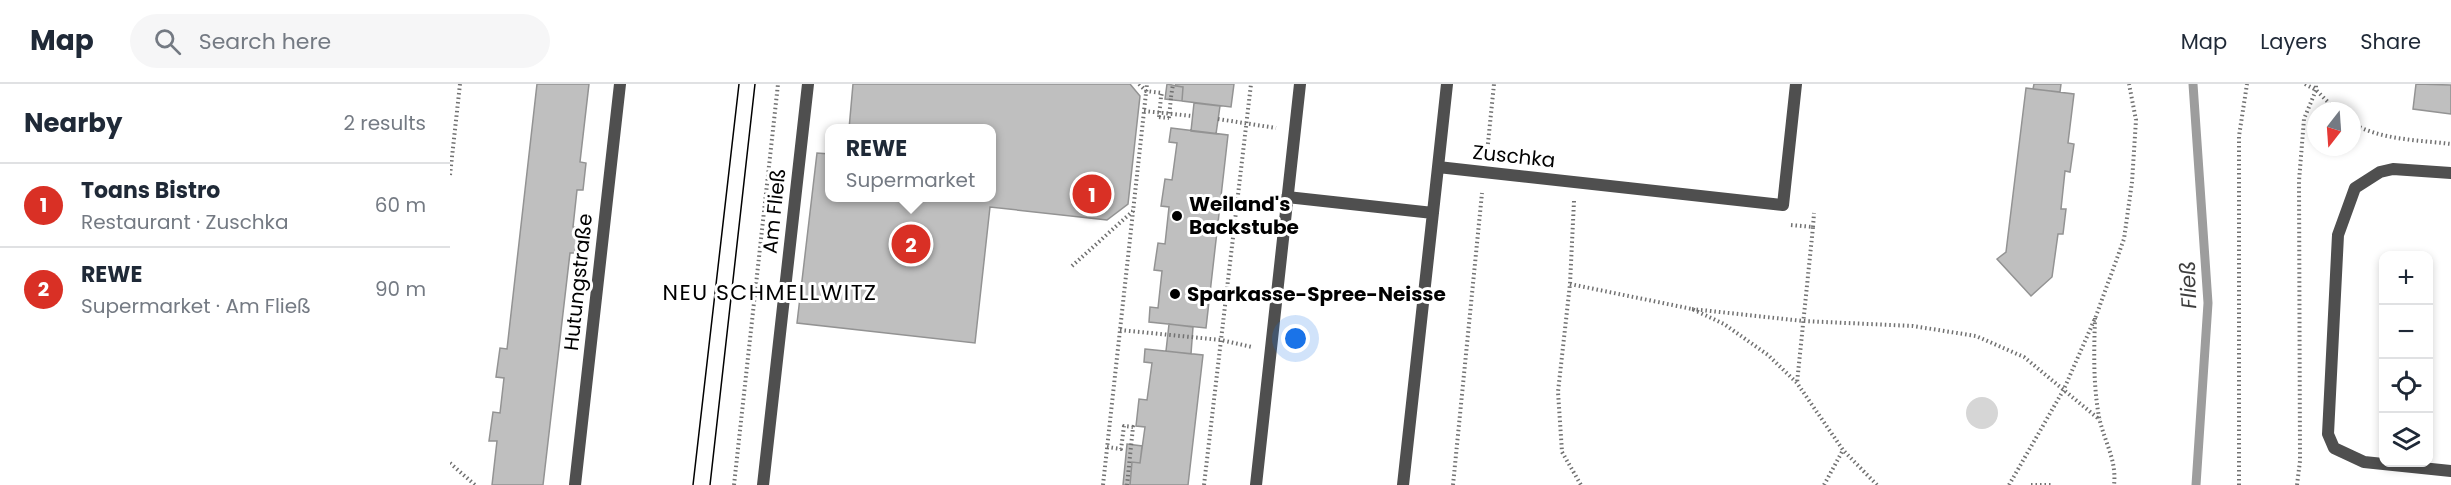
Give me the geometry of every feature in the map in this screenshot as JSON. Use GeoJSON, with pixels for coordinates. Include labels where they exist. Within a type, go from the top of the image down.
{"type":"FeatureCollection","features":[{"type":"Feature","properties":{"kind":"street","name":"Hutungstraße"},"geometry":{"type":"LineString","coordinates":[[575,485],[620,84]]}},
{"type":"Feature","properties":{"kind":"street","name":"Am Fließ"},"geometry":{"type":"LineString","coordinates":[[763,485],[807,84]]}},
{"type":"Feature","properties":{"kind":"street"},"geometry":{"type":"LineString","coordinates":[[1256,485],[1300,84]]}},
{"type":"Feature","properties":{"kind":"street"},"geometry":{"type":"LineString","coordinates":[[1403,485],[1447,84]]}},
{"type":"Feature","properties":{"kind":"street","name":"Zuschka"},"geometry":{"type":"LineString","coordinates":[[1438,167],[1783,204],[1796,84]]}},
{"type":"Feature","properties":{"kind":"street"},"geometry":{"type":"LineString","coordinates":[[2451,173],[2393,170],[2380,172],[2355,188],[2338,235],[2328,434],[2334,448],[2364,462],[2451,471]]}},
{"type":"Feature","properties":{"kind":"street"},"geometry":{"type":"LineString","coordinates":[[1287,197],[1433,213]]}},
{"type":"Feature","properties":{"kind":"path"},"geometry":{"type":"LineString","coordinates":[[450,175],[460,84]]}},
{"type":"Feature","properties":{"kind":"path"},"geometry":{"type":"LineString","coordinates":[[734,485],[778,84]]}},
{"type":"Feature","properties":{"kind":"path"},"geometry":{"type":"LineString","coordinates":[[1139,84],[1146,92],[1162,93],[1159,117],[1169,118],[1173,84]]}},
{"type":"Feature","properties":{"kind":"path"},"geometry":{"type":"LineString","coordinates":[[1103,485],[1147,84]]}},
{"type":"Feature","properties":{"kind":"path"},"geometry":{"type":"LineString","coordinates":[[1204,485],[1251,84]]}},
{"type":"Feature","properties":{"kind":"path"},"geometry":{"type":"LineString","coordinates":[[1453,485],[1494,84]]}},
{"type":"Feature","properties":{"kind":"path"},"geometry":{"type":"LineString","coordinates":[[2009,485],[2064,389],[2096,316],[2124,239],[2136,120],[2129,84]]}},
{"type":"Feature","properties":{"kind":"path"},"geometry":{"type":"LineString","coordinates":[[2239,485],[2239,136],[2247,84]]}},
{"type":"Feature","properties":{"kind":"path"},"geometry":{"type":"LineString","coordinates":[[2304,84],[2316,90],[2328,102]]}},
{"type":"Feature","properties":{"kind":"path"},"geometry":{"type":"LineString","coordinates":[[2297,485],[2300,461],[2299,182],[2304,119],[2316,90],[2316,84]]}},
{"type":"Feature","properties":{"kind":"path"},"geometry":{"type":"LineString","coordinates":[[1144,111],[1192,116]]}},
{"type":"Feature","properties":{"kind":"path"},"geometry":{"type":"LineString","coordinates":[[1218,119],[1295,131]]}},
{"type":"Feature","properties":{"kind":"path"},"geometry":{"type":"LineString","coordinates":[[2361,128],[2393,137],[2451,144]]}},
{"type":"Feature","properties":{"kind":"path"},"geometry":{"type":"LineString","coordinates":[[1563,199],[1586,201]]}},
{"type":"Feature","properties":{"kind":"path"},"geometry":{"type":"LineString","coordinates":[[1574,200],[1570,284],[1558,392],[1562,452],[1581,485]]}},
{"type":"Feature","properties":{"kind":"path"},"geometry":{"type":"LineString","coordinates":[[1072,266],[1133,211]]}},
{"type":"Feature","properties":{"kind":"path"},"geometry":{"type":"LineString","coordinates":[[1797,383],[1814,213]]}},
{"type":"Feature","properties":{"kind":"path"},"geometry":{"type":"LineString","coordinates":[[1790,225],[1813,227]]}},
{"type":"Feature","properties":{"kind":"path"},"geometry":{"type":"LineString","coordinates":[[1570,284],[1692,309],[1803,321],[1913,326],[1976,336],[2024,357],[2100,420]]}},
{"type":"Feature","properties":{"kind":"path"},"geometry":{"type":"LineString","coordinates":[[1692,309],[1724,324],[1768,355],[1797,383],[1843,450],[1877,485]]}},
{"type":"Feature","properties":{"kind":"path"},"geometry":{"type":"LineString","coordinates":[[2096,316],[2093,377],[2100,420],[2116,469],[2114,485]]}},
{"type":"Feature","properties":{"kind":"path"},"geometry":{"type":"LineString","coordinates":[[1120,330],[1221,340],[1270,350]]}},
{"type":"Feature","properties":{"kind":"path"},"geometry":{"type":"LineString","coordinates":[[1107,447],[1121,449],[1124,426],[1133,427],[1127,485]]}},
{"type":"Feature","properties":{"kind":"path"},"geometry":{"type":"LineString","coordinates":[[1824,485],[1843,450]]}},
{"type":"Feature","properties":{"kind":"path"},"geometry":{"type":"LineString","coordinates":[[450,463],[475,485]]}},
{"type":"Feature","properties":{"kind":"path"},"geometry":{"type":"LineString","coordinates":[[2031,485],[2051,485]]}},
{"type":"Feature","properties":{"kind":"shaded area"},"geometry":{"type":"Polygon","coordinates":[[[1982,397],[1994,401],[1998,413],[1994,425],[1982,429],[1970,425],[1966,413],[1970,401],[1982,397]]]}},
{"type":"Feature","properties":{"kind":"building"},"geometry":{"type":"Polygon","coordinates":[[[537,84],[589,84],[580,162],[586,163],[583,190],[577,190],[573,227],[578,228],[575,253],[570,253],[543,485],[492,485],[497,441],[489,441],[493,412],[500,413],[504,378],[496,377],[500,348],[507,349],[537,84]]]}},
{"type":"Feature","properties":{"kind":"building"},"geometry":{"type":"Polygon","coordinates":[[[853,84],[1130,84],[1140,96],[1128,204],[1107,220],[990,207],[975,343],[797,323],[817,153],[825,154],[825,202],[996,202],[996,124],[849,124],[853,84]]]}},
{"type":"Feature","properties":{"kind":"building"},"geometry":{"type":"Polygon","coordinates":[[[1167,84],[1183,87],[1182,101],[1165,99],[1167,84]]]}},
{"type":"Feature","properties":{"kind":"building"},"geometry":{"type":"Polygon","coordinates":[[[1176,84],[1234,84],[1231,107],[1182,101],[1183,87],[1175,86],[1176,84]]]}},
{"type":"Feature","properties":{"kind":"building"},"geometry":{"type":"Polygon","coordinates":[[[2034,84],[2061,84],[2060,92],[2033,89],[2034,84]]]}},
{"type":"Feature","properties":{"kind":"building"},"geometry":{"type":"Polygon","coordinates":[[[2416,84],[2451,85],[2451,114],[2413,109],[2416,84]]]}},
{"type":"Feature","properties":{"kind":"building"},"geometry":{"type":"Polygon","coordinates":[[[2026,88],[2074,94],[2068,143],[2074,144],[2070,172],[2065,171],[2061,209],[2066,209],[2063,234],[2058,234],[2052,277],[2031,296],[1997,259],[2006,252],[2026,88]]]}},
{"type":"Feature","properties":{"kind":"building"},"geometry":{"type":"Polygon","coordinates":[[[1194,103],[1220,106],[1216,134],[1191,131],[1194,103]]]}},
{"type":"Feature","properties":{"kind":"building"},"geometry":{"type":"Polygon","coordinates":[[[1171,128],[1228,135],[1206,328],[1149,322],[1150,307],[1158,308],[1162,271],[1154,270],[1158,243],[1165,244],[1169,207],[1161,206],[1165,179],[1172,180],[1177,143],[1169,142],[1171,128]]]}},
{"type":"Feature","properties":{"kind":"building"},"geometry":{"type":"Polygon","coordinates":[[[1169,324],[1193,327],[1191,354],[1166,351],[1169,324]]]}},
{"type":"Feature","properties":{"kind":"building"},"geometry":{"type":"Polygon","coordinates":[[[1145,349],[1203,355],[1188,485],[1130,485],[1132,462],[1140,463],[1145,427],[1136,426],[1139,399],[1147,400],[1152,363],[1144,362],[1145,349]]]}},
{"type":"Feature","properties":{"kind":"building"},"geometry":{"type":"Polygon","coordinates":[[[1127,444],[1142,446],[1140,463],[1132,462],[1130,485],[1123,485],[1127,444]]]}},
{"type":"Feature","properties":{"kind":"waterway","name":"Fließ"},"geometry":{"type":"LineString","coordinates":[[2193,84],[2208,303],[2196,485]]}},
{"type":"Feature","properties":{"kind":"tram line"},"geometry":{"type":"LineString","coordinates":[[693,485],[739,84]]}},
{"type":"Feature","properties":{"kind":"tram line"},"geometry":{"type":"LineString","coordinates":[[710,485],[755,84]]}},
{"type":"Feature","properties":{"kind":"place","name":"Toans Bistro"},"geometry":{"type":"Point","coordinates":[1092,194]}},
{"type":"Feature","properties":{"kind":"place","name":"Weiland's Backstube"},"geometry":{"type":"Point","coordinates":[1177,216]}},
{"type":"Feature","properties":{"kind":"place","name":"REWE"},"geometry":{"type":"Point","coordinates":[911,244]}},
{"type":"Feature","properties":{"kind":"place","name":"Sparkasse-Spree-Neisse"},"geometry":{"type":"Point","coordinates":[1175,294]}},
{"type":"Feature","properties":{"kind":"district","name":"NEU SCHMELLWITZ"},"geometry":{"type":"Point","coordinates":[770,292]}}]}
